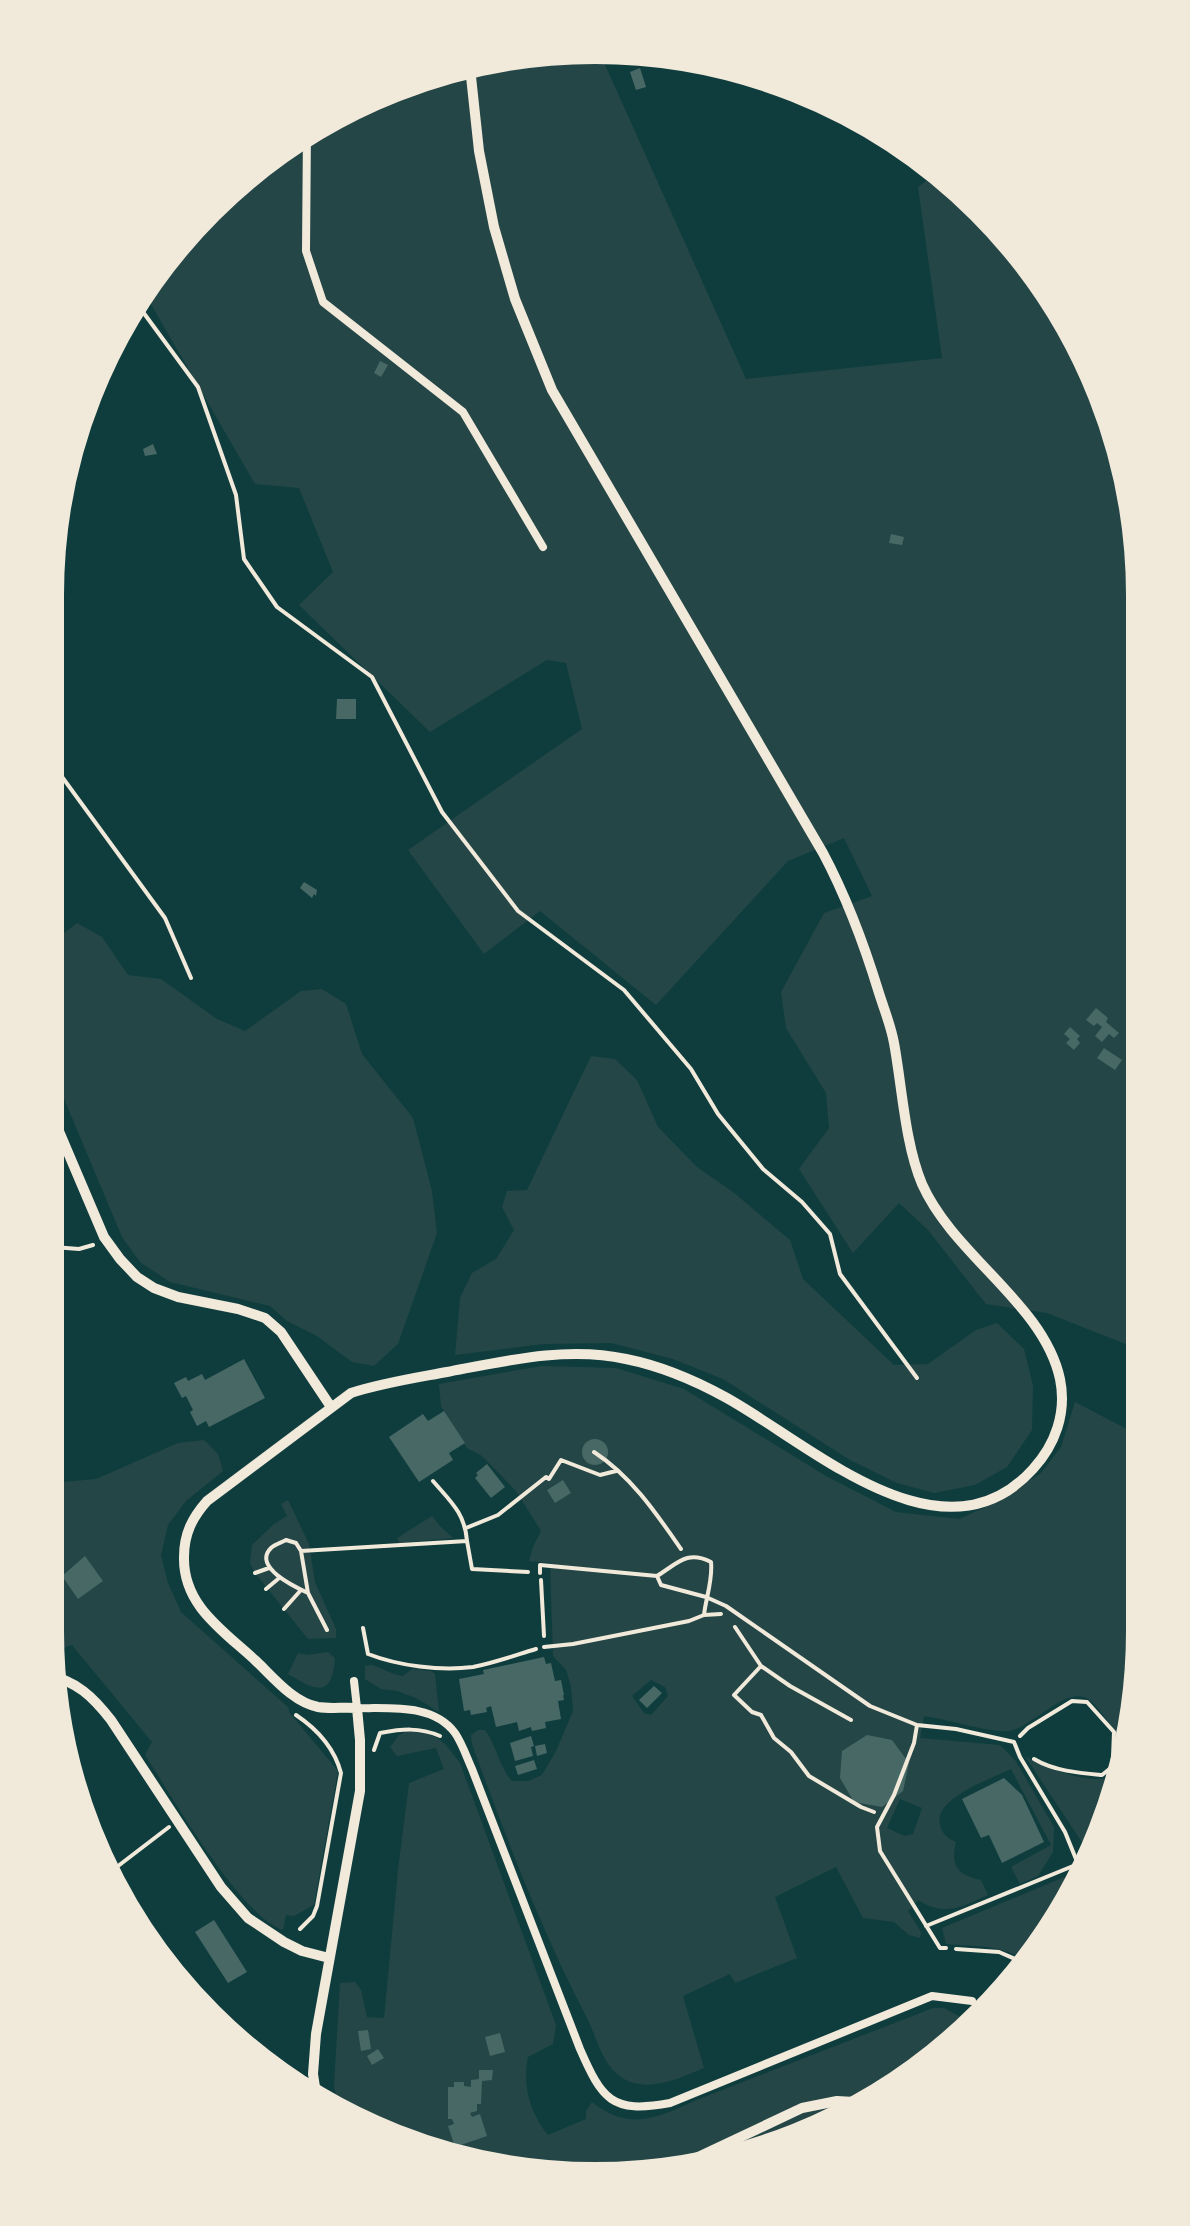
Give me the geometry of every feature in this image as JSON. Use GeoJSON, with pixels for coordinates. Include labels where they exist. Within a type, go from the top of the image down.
{"type":"FeatureCollection","features":[{"type":"Feature","properties":{"kind":"street"},"geometry":{"type":"LineString","coordinates":[[471,73],[479,152],[494,227],[516,298],[552,390],[844,894],[862,936],[894,1038],[915,1164],[923,1185],[953,1234],[1043,1337],[1061,1381],[1060,1423],[1051,1446],[1026,1477],[967,1506],[928,1505],[876,1489],[724,1396],[658,1368],[604,1356],[542,1356],[489,1364],[372,1387],[331,1407],[195,1514],[184,1550],[184,1573],[189,1592],[202,1610],[289,1692],[317,1707],[424,1712],[454,1732],[595,2084],[608,2098],[627,2106],[670,2103],[932,1996],[972,2001]]}},
{"type":"Feature","properties":{"kind":"street"},"geometry":{"type":"LineString","coordinates":[[308,141],[306,252],[323,302],[463,412],[543,547]]}},
{"type":"Feature","properties":{"kind":"street"},"geometry":{"type":"LineString","coordinates":[[58,1131],[107,1241],[137,1277],[178,1297],[265,1318],[281,1332],[331,1407]]}},
{"type":"Feature","properties":{"kind":"street"},"geometry":{"type":"LineString","coordinates":[[60,1680],[92,1696],[111,1720],[176,1822],[248,1918],[293,1946],[329,1958]]}},
{"type":"Feature","properties":{"kind":"street"},"geometry":{"type":"LineString","coordinates":[[315,2090],[316,2034],[360,1791],[354,1681]]}},
{"type":"Feature","properties":{"kind":"street"},"geometry":{"type":"LineString","coordinates":[[692,2159],[802,2108],[837,2101],[852,2102]]}},
{"type":"Feature","properties":{"kind":"lane"},"geometry":{"type":"LineString","coordinates":[[540,1573],[540,1565],[657,1576],[686,1557],[700,1556],[712,1562],[704,1615]]}},
{"type":"Feature","properties":{"kind":"lane"},"geometry":{"type":"LineString","coordinates":[[657,1576],[661,1586],[726,1606],[870,1706],[917,1725],[1014,1742],[1066,1832],[1078,1864],[926,1926]]}},
{"type":"Feature","properties":{"kind":"lane"},"geometry":{"type":"LineString","coordinates":[[544,1647],[720,1614]]}},
{"type":"Feature","properties":{"kind":"lane"},"geometry":{"type":"LineString","coordinates":[[917,1725],[894,1795],[877,1828],[880,1851],[940,1948],[946,1948]]}},
{"type":"Feature","properties":{"kind":"path"},"geometry":{"type":"LineString","coordinates":[[140,309],[198,387],[236,495],[244,559],[277,607],[372,677],[442,812],[518,911],[624,990],[691,1070],[718,1114],[763,1169],[802,1202],[830,1234],[840,1274],[918,1378]]}},
{"type":"Feature","properties":{"kind":"path"},"geometry":{"type":"LineString","coordinates":[[58,771],[165,918],[191,978]]}},
{"type":"Feature","properties":{"kind":"path"},"geometry":{"type":"LineString","coordinates":[[58,1247],[79,1248],[107,1241]]}},
{"type":"Feature","properties":{"kind":"path"},"geometry":{"type":"LineString","coordinates":[[594,1452],[646,1499],[686,1557]]}},
{"type":"Feature","properties":{"kind":"path"},"geometry":{"type":"LineString","coordinates":[[466,1528],[498,1515],[549,1478],[561,1460],[600,1475],[616,1471]]}},
{"type":"Feature","properties":{"kind":"path"},"geometry":{"type":"LineString","coordinates":[[363,1628],[368,1654],[450,1669],[476,1666],[544,1647],[540,1573],[472,1569],[462,1515],[433,1481]]}},
{"type":"Feature","properties":{"kind":"path"},"geometry":{"type":"LineString","coordinates":[[304,1592],[269,1568],[266,1558],[271,1548],[286,1540],[296,1543],[300,1551],[304,1592],[326,1630]]}},
{"type":"Feature","properties":{"kind":"path"},"geometry":{"type":"LineString","coordinates":[[300,1551],[467,1541]]}},
{"type":"Feature","properties":{"kind":"path"},"geometry":{"type":"LineString","coordinates":[[255,1573],[269,1568]]}},
{"type":"Feature","properties":{"kind":"path"},"geometry":{"type":"LineString","coordinates":[[266,1588],[279,1578]]}},
{"type":"Feature","properties":{"kind":"path"},"geometry":{"type":"LineString","coordinates":[[284,1609],[304,1592]]}},
{"type":"Feature","properties":{"kind":"path"},"geometry":{"type":"LineString","coordinates":[[720,1614],[732,1622],[761,1666],[851,1720]]}},
{"type":"Feature","properties":{"kind":"path"},"geometry":{"type":"LineString","coordinates":[[761,1666],[734,1695],[761,1715],[774,1738],[792,1752],[809,1776],[883,1816]]}},
{"type":"Feature","properties":{"kind":"path"},"geometry":{"type":"LineString","coordinates":[[1072,1701],[1087,1702],[1114,1732],[1112,1768],[1102,1775],[1039,1763],[1014,1742],[1028,1728],[1072,1701]]}},
{"type":"Feature","properties":{"kind":"path"},"geometry":{"type":"LineString","coordinates":[[289,1710],[312,1726],[336,1754],[341,1773],[316,1906],[313,1916],[300,1929]]}},
{"type":"Feature","properties":{"kind":"path"},"geometry":{"type":"LineString","coordinates":[[375,1762],[380,1732],[408,1728],[428,1730],[444,1738]]}},
{"type":"Feature","properties":{"kind":"path"},"geometry":{"type":"LineString","coordinates":[[1113,1756],[1117,1756]]}},
{"type":"Feature","properties":{"kind":"path"},"geometry":{"type":"LineString","coordinates":[[113,1870],[176,1822]]}},
{"type":"Feature","properties":{"kind":"path"},"geometry":{"type":"LineString","coordinates":[[946,1948],[999,1952],[1019,1961]]}},
{"type":"Feature","properties":{"kind":"shaded area"},"geometry":{"type":"Polygon","coordinates":[[[602,58],[746,379],[942,358],[918,187],[932,177],[975,215],[1042,296],[1077,357],[1104,422],[1128,525],[1132,595],[1132,1349],[1047,1313],[986,1304],[928,1230],[899,1203],[853,1253],[799,1169],[829,1128],[826,1093],[786,1028],[781,992],[824,913],[872,896],[844,838],[788,861],[656,1005],[540,911],[484,954],[408,850],[582,729],[566,663],[547,660],[430,732],[299,605],[333,572],[299,488],[255,484],[147,298],[191,241],[241,191],[296,148],[389,98],[490,68],[602,58]]]}},
{"type":"Feature","properties":{"kind":"shaded area"},"geometry":{"type":"Polygon","coordinates":[[[77,923],[102,937],[128,975],[161,979],[217,1019],[245,1031],[301,991],[322,989],[346,1004],[362,1054],[413,1118],[432,1191],[437,1233],[398,1344],[374,1366],[352,1362],[270,1306],[170,1282],[140,1262],[122,1237],[58,1084],[58,938],[77,923]]]}},
{"type":"Feature","properties":{"kind":"shaded area"},"geometry":{"type":"Polygon","coordinates":[[[591,1056],[615,1059],[637,1080],[658,1127],[697,1167],[790,1240],[803,1279],[894,1365],[928,1364],[976,1330],[997,1323],[1024,1349],[1033,1386],[1032,1430],[1007,1467],[975,1485],[934,1493],[897,1483],[850,1460],[723,1379],[673,1359],[611,1343],[543,1344],[455,1355],[460,1298],[472,1273],[496,1259],[514,1230],[502,1207],[507,1191],[527,1190],[591,1056]]]}},
{"type":"Feature","properties":{"kind":"shaded area"},"geometry":{"type":"Polygon","coordinates":[[[541,1366],[616,1368],[684,1389],[826,1476],[896,1512],[959,1519],[992,1504],[1041,1473],[1061,1447],[1075,1402],[1132,1432],[1131,1666],[1114,1770],[1117,1733],[1092,1702],[1083,1697],[1063,1700],[1009,1731],[924,1716],[920,1738],[1000,1745],[1015,1760],[1054,1827],[1053,1852],[1038,1876],[1020,1884],[1011,1867],[1051,1845],[1011,1769],[954,1798],[940,1815],[943,1831],[956,1842],[954,1857],[958,1868],[981,1880],[988,1895],[945,1909],[918,1900],[908,1911],[921,1932],[920,1938],[909,1935],[894,1922],[863,1918],[836,1867],[775,1897],[797,1958],[735,1983],[730,1974],[683,1996],[704,2068],[649,2085],[627,2081],[603,2056],[571,1987],[540,1919],[472,1744],[471,1735],[485,1730],[512,1781],[528,1781],[542,1775],[556,1751],[573,1711],[566,1670],[553,1656],[550,1563],[529,1561],[541,1531],[516,1491],[482,1456],[467,1448],[441,1406],[439,1384],[541,1366]],[[651,1680],[632,1696],[644,1713],[651,1715],[668,1696],[665,1687],[651,1680]],[[900,1799],[887,1828],[904,1836],[913,1834],[922,1808],[900,1799]]]}},
{"type":"Feature","properties":{"kind":"shaded area"},"geometry":{"type":"Polygon","coordinates":[[[204,1440],[218,1454],[223,1471],[186,1501],[168,1525],[161,1555],[181,1612],[289,1708],[338,1771],[314,1905],[294,1916],[286,1915],[283,1930],[247,1903],[208,1853],[145,1755],[152,1742],[72,1645],[59,1650],[58,1482],[96,1479],[178,1443],[204,1440]]]}},
{"type":"Feature","properties":{"kind":"shaded area"},"geometry":{"type":"Polygon","coordinates":[[[288,1500],[309,1544],[315,1582],[336,1629],[336,1638],[308,1639],[250,1563],[252,1545],[287,1516],[281,1504],[288,1500]]]}},
{"type":"Feature","properties":{"kind":"shaded area"},"geometry":{"type":"Polygon","coordinates":[[[432,1516],[453,1538],[399,1543],[397,1538],[432,1516]]]}},
{"type":"Feature","properties":{"kind":"shaded area"},"geometry":{"type":"Polygon","coordinates":[[[328,1652],[335,1658],[326,1686],[314,1687],[288,1674],[298,1653],[328,1652]]]}},
{"type":"Feature","properties":{"kind":"shaded area"},"geometry":{"type":"Polygon","coordinates":[[[365,1666],[403,1676],[412,1669],[431,1671],[435,1674],[439,1712],[416,1698],[381,1689],[365,1679],[365,1666]]]}},
{"type":"Feature","properties":{"kind":"shaded area"},"geometry":{"type":"Polygon","coordinates":[[[409,1730],[439,1739],[460,1763],[556,2025],[553,2044],[528,2057],[526,2067],[529,2098],[548,2135],[586,2119],[592,2102],[618,2117],[655,2117],[933,2008],[944,2008],[966,2020],[894,2078],[833,2113],[768,2140],[665,2164],[595,2168],[525,2164],[422,2140],[357,2113],[338,2103],[334,2087],[340,1983],[355,1982],[361,1990],[367,2017],[384,2018],[409,1783],[444,1769],[436,1748],[397,1756],[390,1747],[409,1730]]]}},
{"type":"Feature","properties":{"kind":"shaded area"},"geometry":{"type":"Polygon","coordinates":[[[1025,1756],[1082,1778],[1105,1778],[1114,1770],[1086,1849],[1025,1756]]]}},
{"type":"Feature","properties":{"kind":"shaded area"},"geometry":{"type":"Polygon","coordinates":[[[1075,1873],[1021,1958],[1000,1949],[946,1944],[942,1928],[1075,1873]]]}},
{"type":"Feature","properties":{"kind":"building"},"geometry":{"type":"Polygon","coordinates":[[[640,68],[646,87],[636,90],[630,72],[640,68]]]}},
{"type":"Feature","properties":{"kind":"building"},"geometry":{"type":"Polygon","coordinates":[[[380,361],[388,365],[381,377],[374,373],[380,361]]]}},
{"type":"Feature","properties":{"kind":"building"},"geometry":{"type":"Polygon","coordinates":[[[153,444],[157,454],[145,456],[143,449],[153,444]]]}},
{"type":"Feature","properties":{"kind":"building"},"geometry":{"type":"Polygon","coordinates":[[[891,534],[904,537],[902,545],[889,543],[891,534]]]}},
{"type":"Feature","properties":{"kind":"building"},"geometry":{"type":"Polygon","coordinates":[[[337,699],[356,699],[356,719],[336,719],[337,699]]]}},
{"type":"Feature","properties":{"kind":"building"},"geometry":{"type":"Polygon","coordinates":[[[304,882],[317,890],[316,896],[312,898],[300,888],[304,882]]]}},
{"type":"Feature","properties":{"kind":"building"},"geometry":{"type":"Polygon","coordinates":[[[1096,1008],[1119,1033],[1114,1038],[1109,1034],[1102,1042],[1095,1036],[1102,1027],[1086,1020],[1096,1008]]]}},
{"type":"Feature","properties":{"kind":"building"},"geometry":{"type":"Polygon","coordinates":[[[1070,1027],[1080,1036],[1074,1050],[1066,1043],[1070,1039],[1064,1034],[1070,1027]]]}},
{"type":"Feature","properties":{"kind":"building"},"geometry":{"type":"Polygon","coordinates":[[[1104,1048],[1122,1060],[1115,1070],[1097,1058],[1104,1048]]]}},
{"type":"Feature","properties":{"kind":"building"},"geometry":{"type":"Polygon","coordinates":[[[244,1359],[265,1398],[209,1427],[206,1421],[197,1426],[186,1396],[182,1398],[174,1383],[202,1374],[205,1380],[244,1359]]]}},
{"type":"Feature","properties":{"kind":"building"},"geometry":{"type":"Polygon","coordinates":[[[444,1411],[465,1443],[449,1453],[453,1460],[419,1482],[389,1437],[423,1414],[428,1421],[444,1411]]]}},
{"type":"Feature","properties":{"kind":"building"},"geometry":{"type":"Polygon","coordinates":[[[595,1439],[604,1443],[608,1452],[604,1461],[595,1465],[586,1461],[582,1452],[586,1443],[595,1439]]]}},
{"type":"Feature","properties":{"kind":"building"},"geometry":{"type":"Polygon","coordinates":[[[487,1464],[505,1487],[491,1498],[475,1478],[487,1464]]]}},
{"type":"Feature","properties":{"kind":"building"},"geometry":{"type":"Polygon","coordinates":[[[563,1480],[571,1493],[555,1503],[547,1490],[563,1480]]]}},
{"type":"Feature","properties":{"kind":"building"},"geometry":{"type":"Polygon","coordinates":[[[85,1556],[103,1581],[78,1599],[62,1576],[85,1556]]]}},
{"type":"Feature","properties":{"kind":"building"},"geometry":{"type":"Polygon","coordinates":[[[544,1657],[546,1664],[551,1663],[555,1681],[561,1680],[561,1719],[545,1722],[546,1728],[519,1731],[517,1722],[496,1727],[491,1706],[486,1708],[487,1712],[471,1715],[470,1710],[464,1711],[459,1679],[544,1657]]]}},
{"type":"Feature","properties":{"kind":"building"},"geometry":{"type":"Polygon","coordinates":[[[654,1686],[662,1693],[647,1708],[639,1700],[654,1686]]]}},
{"type":"Feature","properties":{"kind":"building"},"geometry":{"type":"Polygon","coordinates":[[[867,1735],[892,1740],[909,1763],[903,1791],[882,1807],[854,1802],[840,1778],[842,1751],[867,1735]]]}},
{"type":"Feature","properties":{"kind":"building"},"geometry":{"type":"Polygon","coordinates":[[[531,1736],[533,1756],[515,1761],[510,1743],[531,1736]]]}},
{"type":"Feature","properties":{"kind":"building"},"geometry":{"type":"Polygon","coordinates":[[[545,1744],[547,1753],[537,1756],[535,1746],[545,1744]]]}},
{"type":"Feature","properties":{"kind":"building"},"geometry":{"type":"Polygon","coordinates":[[[534,1760],[537,1769],[518,1775],[515,1766],[534,1760]]]}},
{"type":"Feature","properties":{"kind":"building"},"geometry":{"type":"Polygon","coordinates":[[[1004,1778],[1022,1795],[1044,1842],[1002,1863],[989,1835],[981,1838],[962,1799],[1004,1778]]]}},
{"type":"Feature","properties":{"kind":"building"},"geometry":{"type":"Polygon","coordinates":[[[214,1920],[247,1972],[228,1983],[195,1932],[214,1920]]]}},
{"type":"Feature","properties":{"kind":"building"},"geometry":{"type":"Polygon","coordinates":[[[368,2030],[371,2049],[361,2051],[358,2031],[368,2030]]]}},
{"type":"Feature","properties":{"kind":"building"},"geometry":{"type":"Polygon","coordinates":[[[500,2033],[505,2052],[490,2056],[485,2037],[500,2033]]]}},
{"type":"Feature","properties":{"kind":"building"},"geometry":{"type":"Polygon","coordinates":[[[378,2049],[384,2058],[372,2065],[367,2056],[378,2049]]]}},
{"type":"Feature","properties":{"kind":"building"},"geometry":{"type":"Polygon","coordinates":[[[479,2070],[493,2070],[492,2080],[482,2081],[481,2104],[470,2113],[472,2117],[480,2114],[487,2136],[455,2147],[448,2126],[454,2124],[448,2119],[448,2087],[464,2082],[464,2086],[471,2087],[471,2080],[479,2079],[479,2070]]]}}]}
